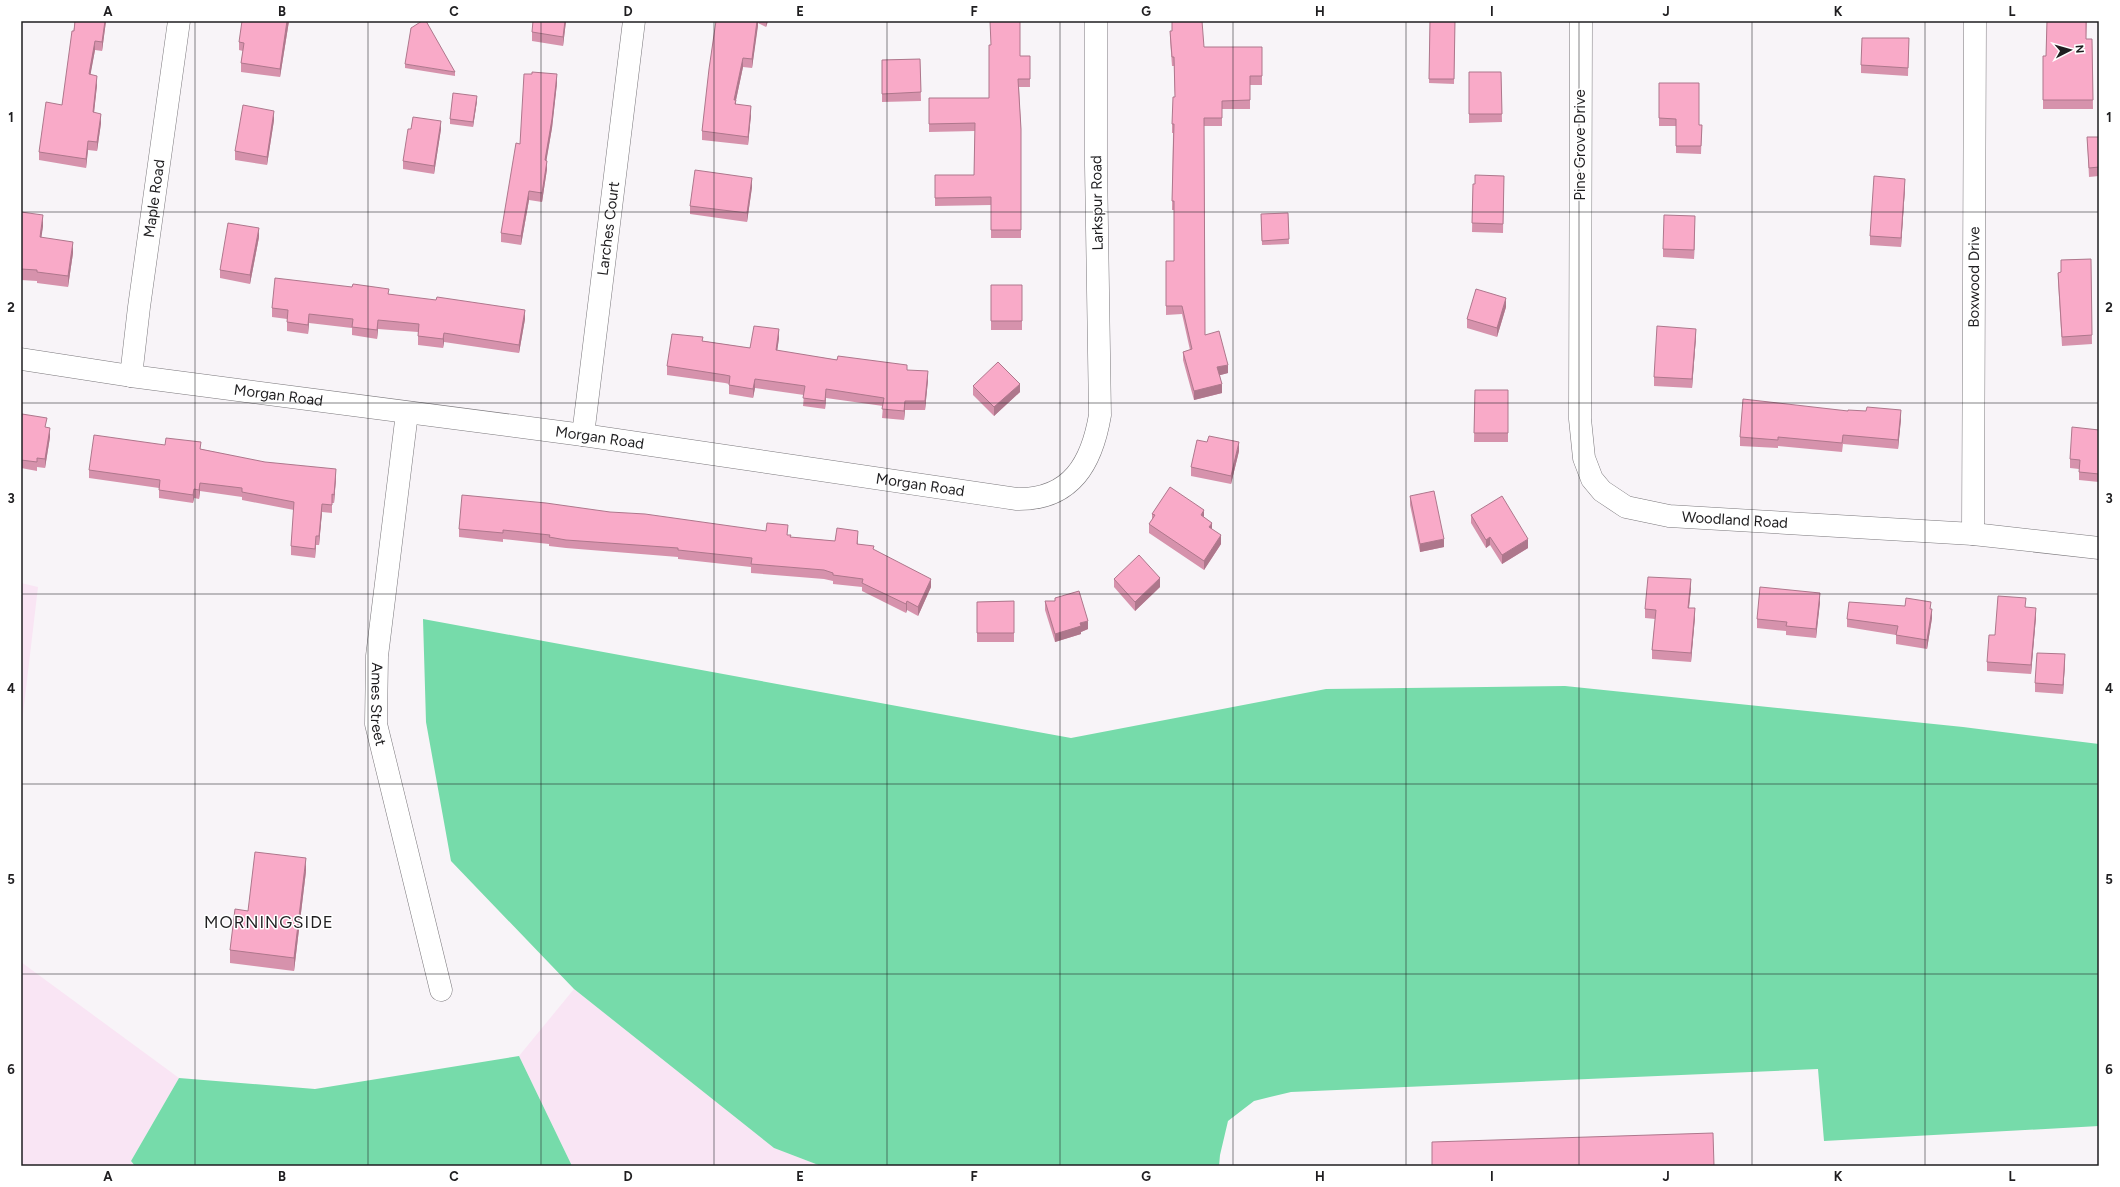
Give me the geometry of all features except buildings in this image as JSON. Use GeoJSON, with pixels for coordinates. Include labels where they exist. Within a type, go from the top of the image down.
{"type":"FeatureCollection","features":[{"type":"Feature","properties":{"kind":"street","name":"Maple Road"},"geometry":{"type":"LineString","coordinates":[[131,376],[139,307],[179,21]]}},
{"type":"Feature","properties":{"kind":"street","name":"Larches Court"},"geometry":{"type":"LineString","coordinates":[[583,435],[634,21]]}},
{"type":"Feature","properties":{"kind":"street","name":"Larkspur Road"},"geometry":{"type":"LineString","coordinates":[[1096,21],[1096,165],[1101,385]]}},
{"type":"Feature","properties":{"kind":"street","name":"Pine Grove Drive"},"geometry":{"type":"LineString","coordinates":[[1580,270],[1581,21]]}},
{"type":"Feature","properties":{"kind":"street","name":"Boxwood Drive"},"geometry":{"type":"LineString","coordinates":[[1973,534],[1975,21]]}},
{"type":"Feature","properties":{"kind":"street","name":"Woodland Road"},"geometry":{"type":"LineString","coordinates":[[1580,270],[1580,419],[1584,458],[1592,479],[1602,491],[1626,507],[1669,516],[1973,534],[2099,548]]}},
{"type":"Feature","properties":{"kind":"street","name":"Morgan Road"},"geometry":{"type":"LineString","coordinates":[[21,359],[131,376],[583,435],[1030,500],[1047,496],[1063,487],[1078,474],[1088,458],[1096,438],[1100,415],[1101,385]]}},
{"type":"Feature","properties":{"kind":"street","name":"Ames Street"},"geometry":{"type":"LineString","coordinates":[[407,413],[377,656],[376,724],[441,990]]}},
{"type":"Feature","properties":{"kind":"shaded area"},"geometry":{"type":"Polygon","coordinates":[[[21,583],[38,587],[21,731],[21,583]]]}},
{"type":"Feature","properties":{"kind":"shaded area"},"geometry":{"type":"Polygon","coordinates":[[[21,962],[179,1078],[131,1161],[135,1166],[21,1166],[21,962]]]}},
{"type":"Feature","properties":{"kind":"shaded area"},"geometry":{"type":"Polygon","coordinates":[[[574,989],[774,1148],[821,1166],[572,1166],[519,1056],[574,989]]]}},
{"type":"Feature","properties":{"kind":"green space"},"geometry":{"type":"Polygon","coordinates":[[[423,619],[1071,738],[1326,689],[1565,686],[1963,727],[2099,744],[2099,1126],[1824,1141],[1818,1069],[1291,1092],[1254,1101],[1228,1121],[1219,1166],[821,1166],[774,1148],[574,989],[451,861],[426,722],[423,619]]]}},
{"type":"Feature","properties":{"kind":"green space"},"geometry":{"type":"Polygon","coordinates":[[[519,1056],[572,1166],[135,1166],[131,1161],[179,1078],[315,1089],[519,1056]]]}},
{"type":"Feature","properties":{"kind":"district","name":"MORNINGSIDE"},"geometry":{"type":"Point","coordinates":[269,922]}}]}
